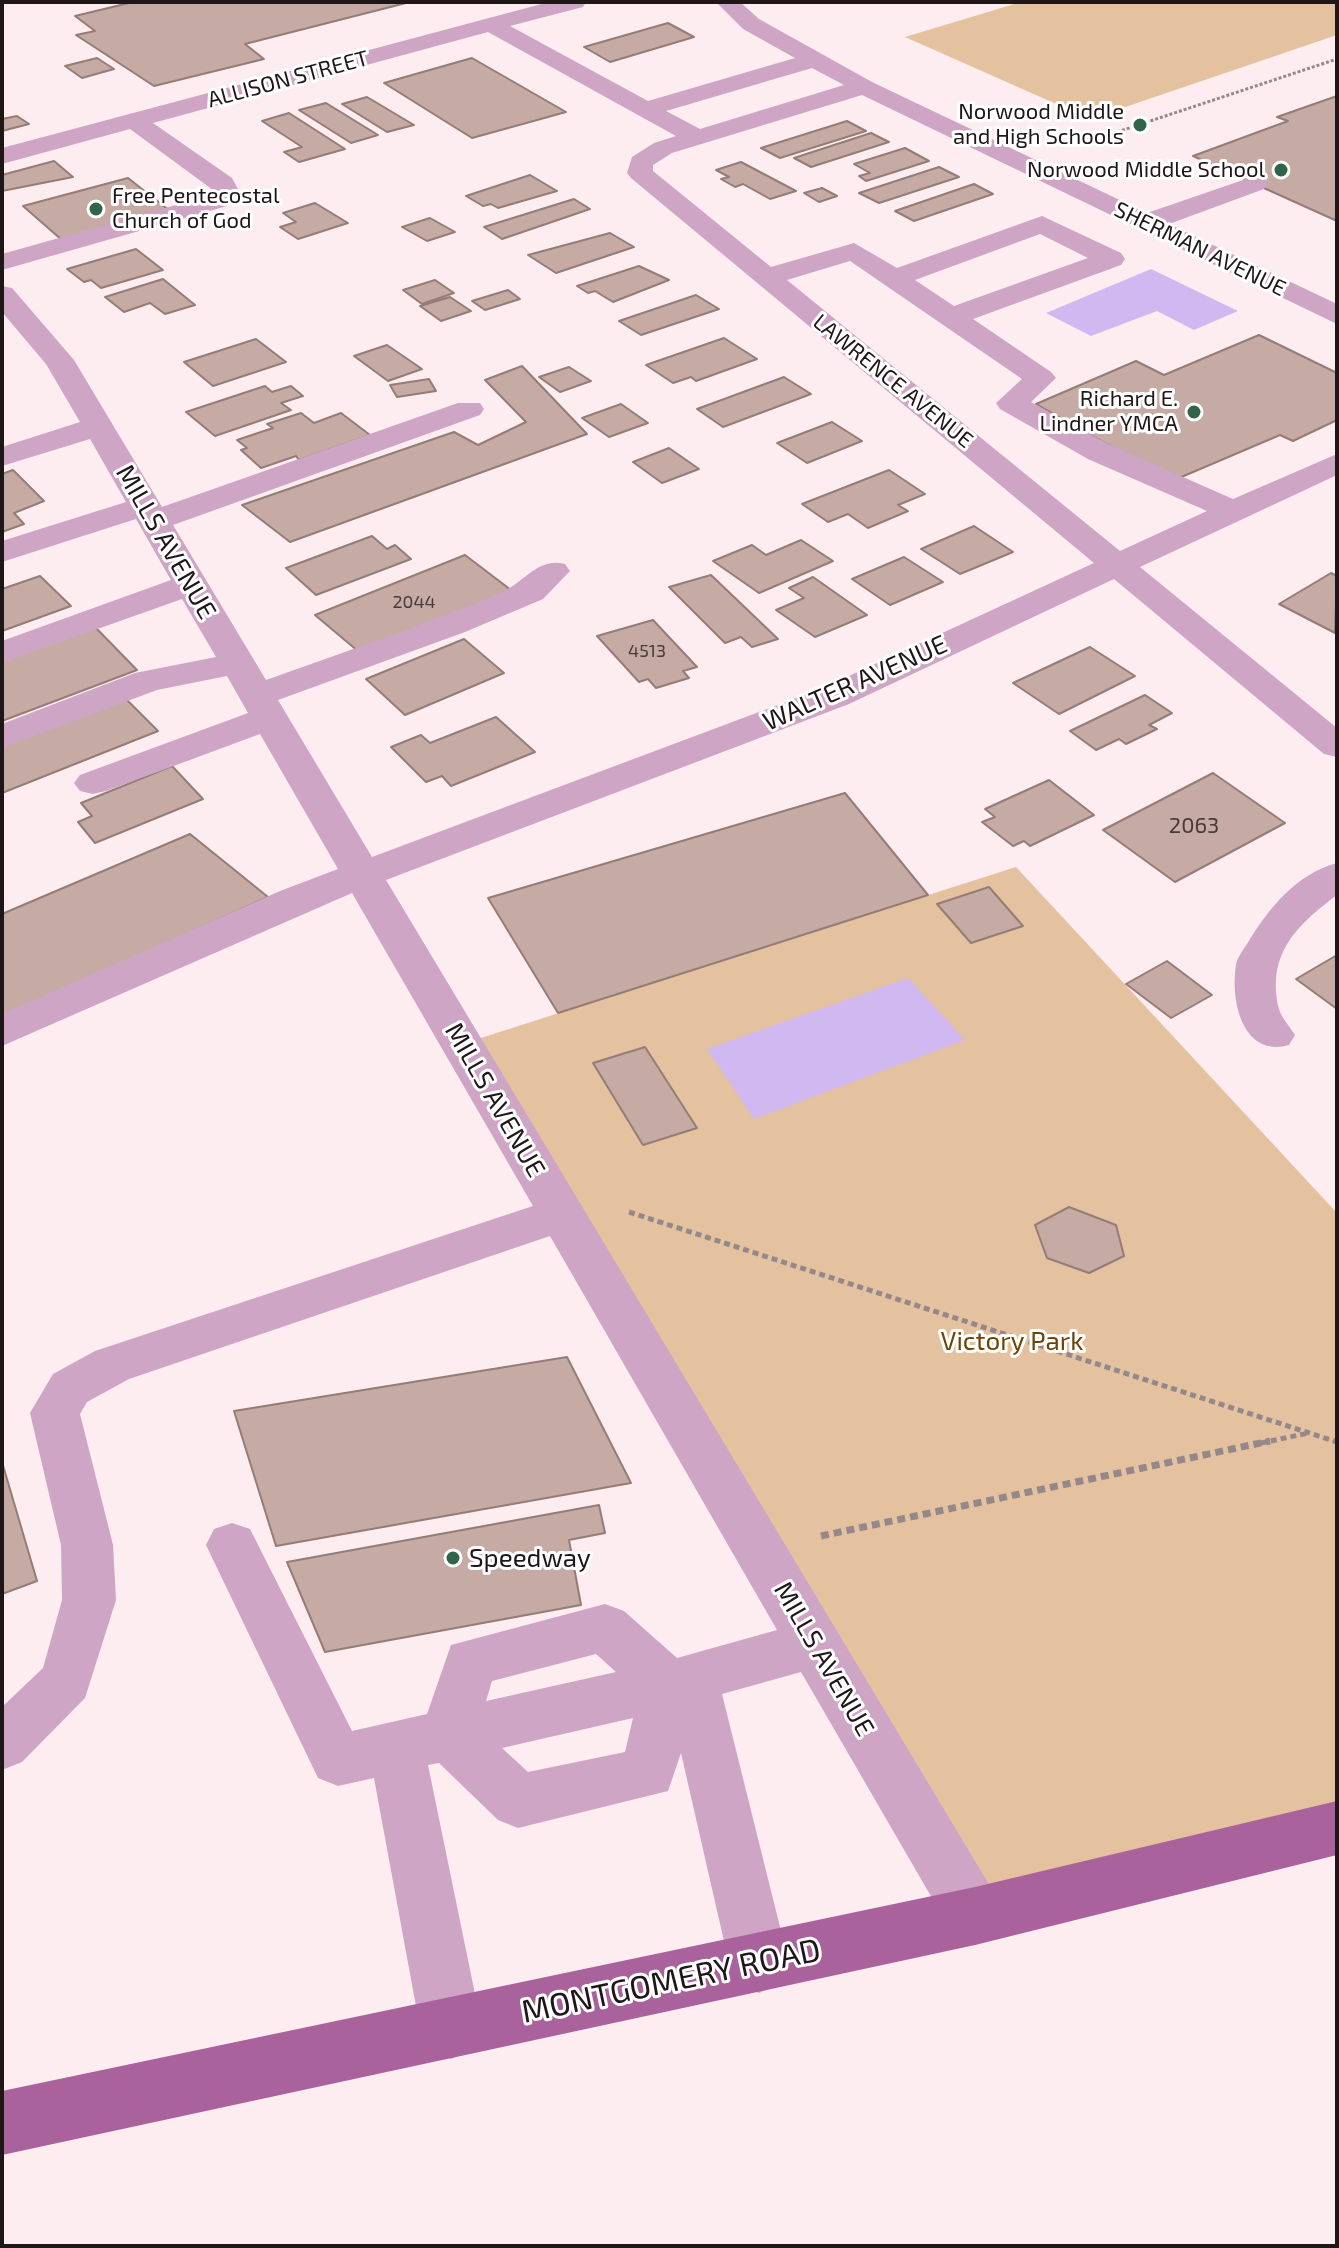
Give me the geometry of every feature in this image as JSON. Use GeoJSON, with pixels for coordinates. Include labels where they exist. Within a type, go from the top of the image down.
{"type":"FeatureCollection","features":[{"type":"Feature","properties":{"kind":"main road","name":"MONTGOMERY ROAD"},"geometry":{"type":"LineString","coordinates":[[2,2123],[975,1916],[1337,1828]]}},
{"type":"Feature","properties":{"kind":"street","name":"ALLISON STREET"},"geometry":{"type":"LineString","coordinates":[[2,156],[575,2]]}},
{"type":"Feature","properties":{"kind":"street","name":"SHERMAN AVENUE"},"geometry":{"type":"LineString","coordinates":[[727,2],[751,24],[864,87],[1337,315]]}},
{"type":"Feature","properties":{"kind":"street"},"geometry":{"type":"LineString","coordinates":[[491,25],[698,138]]}},
{"type":"Feature","properties":{"kind":"street"},"geometry":{"type":"LineString","coordinates":[[645,109],[814,60]]}},
{"type":"Feature","properties":{"kind":"street","name":"LAWRENCE AVENUE"},"geometry":{"type":"LineString","coordinates":[[864,87],[653,152],[641,162],[640,173],[1337,746]]}},
{"type":"Feature","properties":{"kind":"street"},"geometry":{"type":"LineString","coordinates":[[2,262],[218,200],[226,191],[223,183],[134,121]]}},
{"type":"Feature","properties":{"kind":"street"},"geometry":{"type":"LineString","coordinates":[[1146,223],[1255,184]]}},
{"type":"Feature","properties":{"kind":"street"},"geometry":{"type":"LineString","coordinates":[[895,278],[1042,224],[1111,259],[952,317]]}},
{"type":"Feature","properties":{"kind":"street"},"geometry":{"type":"LineString","coordinates":[[766,277],[854,251],[1041,378],[1011,403],[1099,452],[1231,510]]}},
{"type":"Feature","properties":{"kind":"street","name":"MILLS AVENUE"},"geometry":{"type":"LineString","coordinates":[[2,294],[28,341],[59,360],[975,1916]]}},
{"type":"Feature","properties":{"kind":"street"},"geometry":{"type":"LineString","coordinates":[[2,552],[149,514],[469,409]]}},
{"type":"Feature","properties":{"kind":"street"},"geometry":{"type":"LineString","coordinates":[[2,457],[98,426]]}},
{"type":"Feature","properties":{"kind":"street","name":"WALTER AVENUE"},"geometry":{"type":"LineString","coordinates":[[2,1031],[294,900],[836,696],[1114,564],[1337,463]]}},
{"type":"Feature","properties":{"kind":"street"},"geometry":{"type":"LineString","coordinates":[[93,783],[254,692],[531,592],[553,571]]}},
{"type":"Feature","properties":{"kind":"street"},"geometry":{"type":"LineString","coordinates":[[2,653],[189,585]]}},
{"type":"Feature","properties":{"kind":"street"},"geometry":{"type":"LineString","coordinates":[[2,737],[148,681],[254,692]]}},
{"type":"Feature","properties":{"kind":"street"},"geometry":{"type":"LineString","coordinates":[[1274,1035],[1258,1013],[1256,963],[1286,913],[1337,876]]}},
{"type":"Feature","properties":{"kind":"street"},"geometry":{"type":"LineString","coordinates":[[2,1744],[66,1681],[89,1600],[87,1545],[55,1413],[70,1388],[112,1365],[553,1199]]}},
{"type":"Feature","properties":{"kind":"street"},"geometry":{"type":"LineString","coordinates":[[232,1545],[338,1760],[422,1741],[518,1801],[648,1773],[679,1682]]}},
{"type":"Feature","properties":{"kind":"street"},"geometry":{"type":"LineString","coordinates":[[451,2028],[422,1741],[470,1662],[605,1628],[679,1682],[759,1963]]}},
{"type":"Feature","properties":{"kind":"street"},"geometry":{"type":"LineString","coordinates":[[679,1682],[814,1644]]}},
{"type":"Feature","properties":{"kind":"path"},"geometry":{"type":"LineString","coordinates":[[1072,147],[1337,59]]}},
{"type":"Feature","properties":{"kind":"path"},"geometry":{"type":"LineString","coordinates":[[1327,62],[1337,66]]}},
{"type":"Feature","properties":{"kind":"path"},"geometry":{"type":"LineString","coordinates":[[553,1199],[1337,1442]]}},
{"type":"Feature","properties":{"kind":"path"},"geometry":{"type":"LineString","coordinates":[[759,1549],[1310,1433]]}},
{"type":"Feature","properties":{"kind":"green space"},"geometry":{"type":"Polygon","coordinates":[[[1021,2],[1337,2],[1337,35],[1090,119],[905,37],[1021,2]]]}},
{"type":"Feature","properties":{"kind":"green space","name":"Victory Park"},"geometry":{"type":"Polygon","coordinates":[[[1016,867],[1337,1213],[1337,1828],[975,1916],[462,1044],[1016,867]]]}},
{"type":"Feature","properties":{"kind":"shaded area"},"geometry":{"type":"Polygon","coordinates":[[[1151,269],[1238,311],[1194,330],[1157,311],[1091,336],[1046,313],[1151,269]]]}},
{"type":"Feature","properties":{"kind":"shaded area"},"geometry":{"type":"Polygon","coordinates":[[[908,978],[965,1040],[754,1119],[707,1049],[908,978]]]}},
{"type":"Feature","properties":{"kind":"building"},"geometry":{"type":"Polygon","coordinates":[[[133,2],[410,2],[245,44],[264,59],[154,86],[76,35],[95,31],[75,16],[133,2]]]}},
{"type":"Feature","properties":{"kind":"building"},"geometry":{"type":"Polygon","coordinates":[[[668,23],[694,37],[610,62],[584,47],[668,23]]]}},
{"type":"Feature","properties":{"kind":"building"},"geometry":{"type":"Polygon","coordinates":[[[97,58],[114,69],[82,78],[65,66],[97,58]]]}},
{"type":"Feature","properties":{"kind":"building"},"geometry":{"type":"Polygon","coordinates":[[[472,58],[566,112],[472,138],[384,83],[472,58]]]}},
{"type":"Feature","properties":{"kind":"building","name":"Norwood Middle School"},"geometry":{"type":"Polygon","coordinates":[[[1337,96],[1337,221],[1193,156],[1288,121],[1277,117],[1337,96]]]}},
{"type":"Feature","properties":{"kind":"building"},"geometry":{"type":"Polygon","coordinates":[[[367,97],[414,125],[387,132],[342,104],[367,97]]]}},
{"type":"Feature","properties":{"kind":"building"},"geometry":{"type":"Polygon","coordinates":[[[326,103],[378,135],[351,143],[299,110],[326,103]]]}},
{"type":"Feature","properties":{"kind":"building"},"geometry":{"type":"Polygon","coordinates":[[[289,113],[345,149],[299,162],[284,152],[302,147],[262,121],[289,113]]]}},
{"type":"Feature","properties":{"kind":"building"},"geometry":{"type":"Polygon","coordinates":[[[17,116],[29,124],[2,131],[2,119],[17,116]]]}},
{"type":"Feature","properties":{"kind":"building"},"geometry":{"type":"Polygon","coordinates":[[[847,121],[866,131],[780,158],[761,148],[847,121]]]}},
{"type":"Feature","properties":{"kind":"building"},"geometry":{"type":"Polygon","coordinates":[[[871,133],[889,142],[811,167],[794,158],[871,133]]]}},
{"type":"Feature","properties":{"kind":"building"},"geometry":{"type":"Polygon","coordinates":[[[905,148],[929,161],[866,181],[859,176],[870,173],[854,164],[905,148]]]}},
{"type":"Feature","properties":{"kind":"building"},"geometry":{"type":"Polygon","coordinates":[[[54,161],[73,177],[2,191],[2,175],[54,161]]]}},
{"type":"Feature","properties":{"kind":"building"},"geometry":{"type":"Polygon","coordinates":[[[741,162],[796,191],[770,199],[743,184],[735,187],[721,179],[729,177],[716,170],[741,162]]]}},
{"type":"Feature","properties":{"kind":"building"},"geometry":{"type":"Polygon","coordinates":[[[939,167],[959,177],[879,203],[859,193],[939,167]]]}},
{"type":"Feature","properties":{"kind":"building"},"geometry":{"type":"Polygon","coordinates":[[[530,175],[557,191],[498,208],[491,204],[483,206],[466,196],[530,175]]]}},
{"type":"Feature","properties":{"kind":"building","name":"Free Pentecostal Church of God"},"geometry":{"type":"Polygon","coordinates":[[[128,178],[170,211],[63,241],[23,206],[128,178]]]}},
{"type":"Feature","properties":{"kind":"building"},"geometry":{"type":"Polygon","coordinates":[[[974,184],[993,194],[914,221],[895,211],[974,184]]]}},
{"type":"Feature","properties":{"kind":"building"},"geometry":{"type":"Polygon","coordinates":[[[822,188],[837,196],[819,202],[804,193],[822,188]]]}},
{"type":"Feature","properties":{"kind":"building"},"geometry":{"type":"Polygon","coordinates":[[[574,199],[590,209],[502,239],[484,227],[574,199]]]}},
{"type":"Feature","properties":{"kind":"building"},"geometry":{"type":"Polygon","coordinates":[[[315,203],[348,223],[298,239],[280,227],[296,222],[283,213],[315,203]]]}},
{"type":"Feature","properties":{"kind":"building"},"geometry":{"type":"Polygon","coordinates":[[[430,218],[455,232],[427,241],[402,227],[430,218]]]}},
{"type":"Feature","properties":{"kind":"building"},"geometry":{"type":"Polygon","coordinates":[[[610,233],[634,247],[556,273],[528,255],[610,233]]]}},
{"type":"Feature","properties":{"kind":"building"},"geometry":{"type":"Polygon","coordinates":[[[136,249],[163,270],[101,288],[91,280],[84,282],[67,269],[136,249]]]}},
{"type":"Feature","properties":{"kind":"building"},"geometry":{"type":"Polygon","coordinates":[[[639,266],[669,280],[613,302],[595,291],[588,293],[577,286],[639,266]]]}},
{"type":"Feature","properties":{"kind":"building"},"geometry":{"type":"Polygon","coordinates":[[[163,279],[195,305],[165,314],[150,303],[124,312],[105,297],[163,279]]]}},
{"type":"Feature","properties":{"kind":"building"},"geometry":{"type":"Polygon","coordinates":[[[435,280],[454,293],[422,304],[403,290],[435,280]]]}},
{"type":"Feature","properties":{"kind":"building"},"geometry":{"type":"Polygon","coordinates":[[[508,290],[520,299],[485,310],[472,301],[508,290]]]}},
{"type":"Feature","properties":{"kind":"building"},"geometry":{"type":"Polygon","coordinates":[[[696,295],[719,309],[641,335],[619,321],[696,295]]]}},
{"type":"Feature","properties":{"kind":"building"},"geometry":{"type":"Polygon","coordinates":[[[450,297],[471,311],[441,321],[420,306],[450,297]]]}},
{"type":"Feature","properties":{"kind":"building","name":"Richard E. Lindner YMCA"},"geometry":{"type":"Polygon","coordinates":[[[1259,335],[1337,373],[1337,420],[1293,441],[1280,435],[1172,481],[1036,404],[1136,361],[1164,375],[1259,335]]]}},
{"type":"Feature","properties":{"kind":"building"},"geometry":{"type":"Polygon","coordinates":[[[724,338],[757,359],[696,381],[691,377],[673,383],[646,365],[724,338]]]}},
{"type":"Feature","properties":{"kind":"building"},"geometry":{"type":"Polygon","coordinates":[[[256,339],[286,362],[213,386],[184,362],[256,339]]]}},
{"type":"Feature","properties":{"kind":"building"},"geometry":{"type":"Polygon","coordinates":[[[387,345],[422,369],[388,381],[354,356],[387,345]]]}},
{"type":"Feature","properties":{"kind":"building"},"geometry":{"type":"Polygon","coordinates":[[[522,366],[587,434],[290,542],[242,505],[454,432],[478,445],[526,422],[485,380],[522,366]]]}},
{"type":"Feature","properties":{"kind":"building"},"geometry":{"type":"Polygon","coordinates":[[[569,367],[591,381],[560,392],[539,377],[569,367]]]}},
{"type":"Feature","properties":{"kind":"building"},"geometry":{"type":"Polygon","coordinates":[[[784,377],[811,394],[723,427],[697,409],[784,377]]]}},
{"type":"Feature","properties":{"kind":"building"},"geometry":{"type":"Polygon","coordinates":[[[429,379],[436,391],[397,397],[390,385],[429,379]]]}},
{"type":"Feature","properties":{"kind":"building"},"geometry":{"type":"Polygon","coordinates":[[[265,386],[272,392],[291,386],[303,396],[281,403],[291,410],[215,436],[186,412],[265,386]]]}},
{"type":"Feature","properties":{"kind":"building"},"geometry":{"type":"Polygon","coordinates":[[[621,404],[648,423],[609,437],[582,418],[621,404]]]}},
{"type":"Feature","properties":{"kind":"building"},"geometry":{"type":"Polygon","coordinates":[[[301,413],[314,423],[341,413],[370,435],[299,460],[296,456],[261,468],[241,450],[247,448],[237,440],[273,428],[267,424],[301,413]]]}},
{"type":"Feature","properties":{"kind":"building"},"geometry":{"type":"Polygon","coordinates":[[[832,422],[862,441],[807,463],[777,443],[832,422]]]}},
{"type":"Feature","properties":{"kind":"building"},"geometry":{"type":"Polygon","coordinates":[[[669,448],[699,469],[662,483],[633,462],[669,448]]]}},
{"type":"Feature","properties":{"kind":"building"},"geometry":{"type":"Polygon","coordinates":[[[13,470],[44,501],[14,513],[24,524],[2,532],[2,474],[13,470]]]}},
{"type":"Feature","properties":{"kind":"building"},"geometry":{"type":"Polygon","coordinates":[[[889,470],[925,494],[898,505],[908,511],[868,528],[848,514],[828,522],[802,504],[889,470]]]}},
{"type":"Feature","properties":{"kind":"building"},"geometry":{"type":"Polygon","coordinates":[[[974,526],[1013,552],[960,574],[921,549],[974,526]]]}},
{"type":"Feature","properties":{"kind":"building"},"geometry":{"type":"Polygon","coordinates":[[[372,536],[387,549],[395,545],[411,559],[316,595],[286,568],[372,536]]]}},
{"type":"Feature","properties":{"kind":"building"},"geometry":{"type":"Polygon","coordinates":[[[801,540],[833,561],[759,593],[713,561],[752,545],[766,555],[801,540]]]}},
{"type":"Feature","properties":{"kind":"building"},"geometry":{"type":"Polygon","coordinates":[[[465,555],[511,590],[359,652],[315,615],[465,555]]]}},
{"type":"Feature","properties":{"kind":"building"},"geometry":{"type":"Polygon","coordinates":[[[904,557],[943,582],[890,605],[852,579],[904,557]]]}},
{"type":"Feature","properties":{"kind":"building"},"geometry":{"type":"Polygon","coordinates":[[[1331,573],[1337,576],[1335,633],[1279,604],[1331,573]]]}},
{"type":"Feature","properties":{"kind":"building"},"geometry":{"type":"Polygon","coordinates":[[[711,575],[778,639],[752,647],[741,637],[725,643],[669,587],[711,575]]]}},
{"type":"Feature","properties":{"kind":"building"},"geometry":{"type":"Polygon","coordinates":[[[40,576],[71,606],[2,631],[2,589],[40,576]]]}},
{"type":"Feature","properties":{"kind":"building"},"geometry":{"type":"Polygon","coordinates":[[[813,577],[867,615],[815,637],[776,610],[804,598],[789,588],[813,577]]]}},
{"type":"Feature","properties":{"kind":"building"},"geometry":{"type":"Polygon","coordinates":[[[653,620],[697,667],[683,671],[689,678],[656,688],[648,679],[639,682],[597,636],[653,620]]]}},
{"type":"Feature","properties":{"kind":"building"},"geometry":{"type":"Polygon","coordinates":[[[95,627],[137,670],[2,721],[2,661],[95,627]]]}},
{"type":"Feature","properties":{"kind":"building"},"geometry":{"type":"Polygon","coordinates":[[[464,639],[504,673],[405,715],[366,679],[464,639]]]}},
{"type":"Feature","properties":{"kind":"building"},"geometry":{"type":"Polygon","coordinates":[[[1090,647],[1135,676],[1059,714],[1013,683],[1090,647]]]}},
{"type":"Feature","properties":{"kind":"building"},"geometry":{"type":"Polygon","coordinates":[[[1145,695],[1172,713],[1149,725],[1157,729],[1126,744],[1119,739],[1096,750],[1070,731],[1145,695]]]}},
{"type":"Feature","properties":{"kind":"building"},"geometry":{"type":"Polygon","coordinates":[[[125,698],[158,731],[2,793],[2,745],[125,698]]]}},
{"type":"Feature","properties":{"kind":"building"},"geometry":{"type":"Polygon","coordinates":[[[496,717],[535,752],[451,786],[442,776],[426,782],[391,747],[421,735],[430,743],[496,717]]]}},
{"type":"Feature","properties":{"kind":"building"},"geometry":{"type":"Polygon","coordinates":[[[172,766],[203,799],[95,843],[78,822],[92,816],[81,803],[172,766]]]}},
{"type":"Feature","properties":{"kind":"building"},"geometry":{"type":"Polygon","coordinates":[[[1213,773],[1285,823],[1175,882],[1103,830],[1213,773]]]}},
{"type":"Feature","properties":{"kind":"building"},"geometry":{"type":"Polygon","coordinates":[[[1049,780],[1094,815],[1030,846],[1024,841],[1013,846],[982,822],[995,817],[985,809],[1049,780]]]}},
{"type":"Feature","properties":{"kind":"building"},"geometry":{"type":"Polygon","coordinates":[[[845,793],[928,895],[558,1013],[488,898],[845,793]]]}},
{"type":"Feature","properties":{"kind":"building"},"geometry":{"type":"Polygon","coordinates":[[[190,834],[268,897],[2,1018],[2,914],[190,834]]]}},
{"type":"Feature","properties":{"kind":"building"},"geometry":{"type":"Polygon","coordinates":[[[989,887],[1023,926],[971,943],[937,904],[989,887]]]}},
{"type":"Feature","properties":{"kind":"building"},"geometry":{"type":"Polygon","coordinates":[[[1337,955],[1337,1009],[1296,979],[1337,955]]]}},
{"type":"Feature","properties":{"kind":"building"},"geometry":{"type":"Polygon","coordinates":[[[1167,961],[1212,995],[1171,1018],[1126,984],[1167,961]]]}},
{"type":"Feature","properties":{"kind":"building"},"geometry":{"type":"Polygon","coordinates":[[[645,1047],[697,1128],[643,1145],[593,1063],[645,1047]]]}},
{"type":"Feature","properties":{"kind":"building"},"geometry":{"type":"Polygon","coordinates":[[[1069,1207],[1116,1225],[1124,1256],[1089,1273],[1047,1258],[1035,1225],[1069,1207]]]}},
{"type":"Feature","properties":{"kind":"building"},"geometry":{"type":"Polygon","coordinates":[[[567,1357],[631,1483],[276,1546],[234,1411],[567,1357]]]}},
{"type":"Feature","properties":{"kind":"building"},"geometry":{"type":"Polygon","coordinates":[[[2,1462],[37,1581],[2,1594],[2,1462]]]}},
{"type":"Feature","properties":{"kind":"building"},"geometry":{"type":"Polygon","coordinates":[[[599,1505],[605,1533],[569,1540],[581,1605],[325,1652],[287,1562],[599,1505]]]}},
{"type":"Feature","properties":{"kind":"place","name":"Norwood Middle and High Schools"},"geometry":{"type":"Point","coordinates":[1140,125]}},
{"type":"Feature","properties":{"kind":"place","name":"Norwood Middle School"},"geometry":{"type":"Point","coordinates":[1281,170]}},
{"type":"Feature","properties":{"kind":"place","name":"Free Pentecostal Church of God"},"geometry":{"type":"Point","coordinates":[96,209]}},
{"type":"Feature","properties":{"kind":"place","name":"Richard E. Lindner YMCA"},"geometry":{"type":"Point","coordinates":[1194,412]}},
{"type":"Feature","properties":{"kind":"place","name":"Speedway"},"geometry":{"type":"Point","coordinates":[453,1558]}}]}
